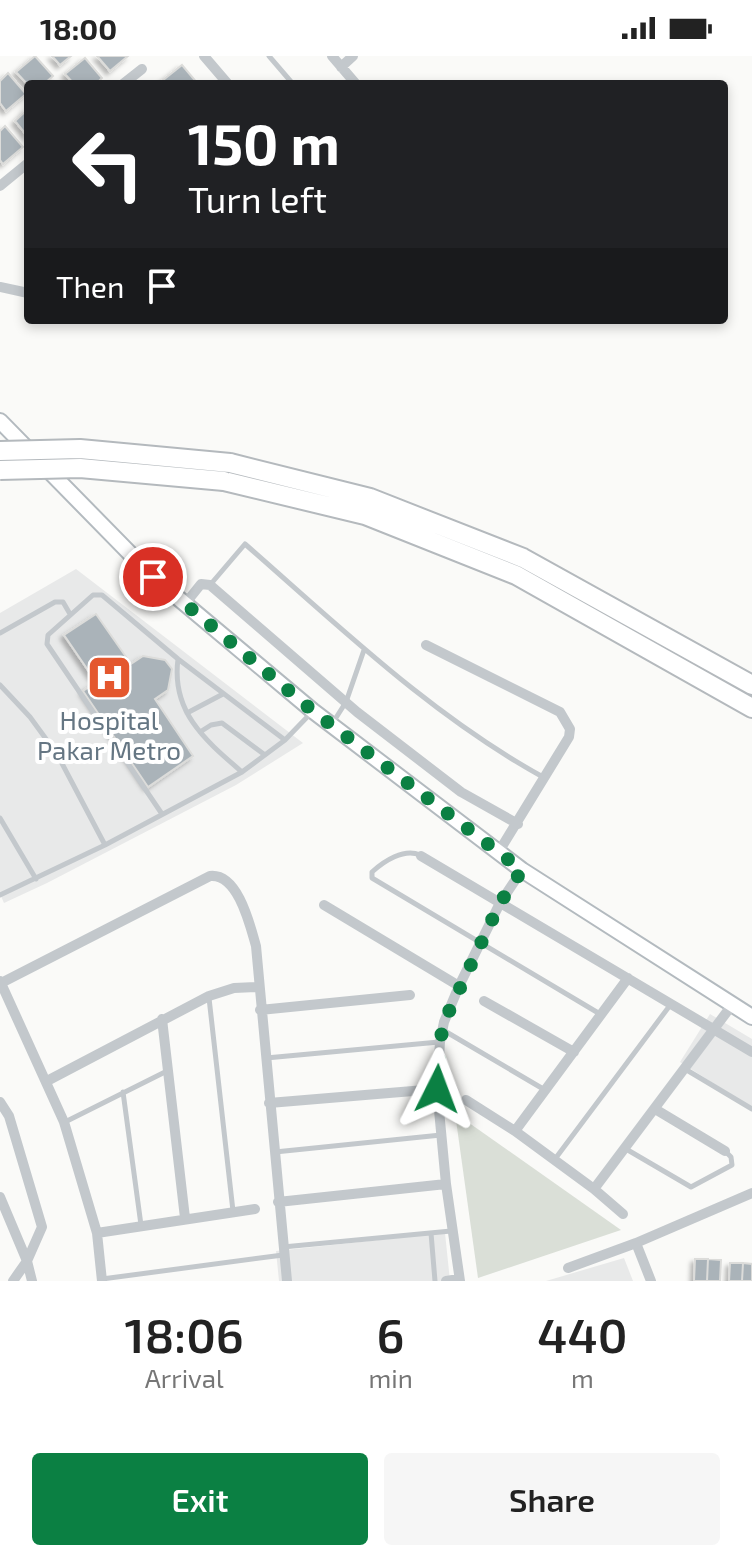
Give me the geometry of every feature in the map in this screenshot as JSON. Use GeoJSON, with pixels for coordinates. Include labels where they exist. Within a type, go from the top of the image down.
{"type":"FeatureCollection","features":[{"type":"Feature","properties":{"kind":"highway"},"geometry":{"type":"LineString","coordinates":[[0,451],[80,449],[370,498],[523,558],[752,685]]}},
{"type":"Feature","properties":{"kind":"highway"},"geometry":{"type":"LineString","coordinates":[[0,470],[80,468],[227,472],[365,515],[516,575],[752,708]]}},
{"type":"Feature","properties":{"kind":"main road"},"geometry":{"type":"LineString","coordinates":[[0,421],[122,547],[313,711],[522,870],[752,1017]]}},
{"type":"Feature","properties":{"kind":"street"},"geometry":{"type":"LineString","coordinates":[[204,56],[225,80]]}},
{"type":"Feature","properties":{"kind":"street"},"geometry":{"type":"LineString","coordinates":[[332,56],[352,80]]}},
{"type":"Feature","properties":{"kind":"street"},"geometry":{"type":"LineString","coordinates":[[341,67],[353,56]]}},
{"type":"Feature","properties":{"kind":"street"},"geometry":{"type":"LineString","coordinates":[[128,80],[142,69]]}},
{"type":"Feature","properties":{"kind":"street"},"geometry":{"type":"LineString","coordinates":[[0,186],[24,166]]}},
{"type":"Feature","properties":{"kind":"street"},"geometry":{"type":"LineString","coordinates":[[0,287],[24,292]]}},
{"type":"Feature","properties":{"kind":"street"},"geometry":{"type":"LineString","coordinates":[[185,604],[201,584],[210,585],[346,702],[461,792],[518,824]]}},
{"type":"Feature","properties":{"kind":"street"},"geometry":{"type":"LineString","coordinates":[[426,645],[560,712],[570,729],[569,737],[498,853]]}},
{"type":"Feature","properties":{"kind":"street"},"geometry":{"type":"LineString","coordinates":[[421,856],[752,1052]]}},
{"type":"Feature","properties":{"kind":"street"},"geometry":{"type":"LineString","coordinates":[[446,1281],[460,1280],[446,1184],[437,1089],[442,1030],[459,986],[500,903],[522,870]]}},
{"type":"Feature","properties":{"kind":"street"},"geometry":{"type":"LineString","coordinates":[[102,1280],[97,1233],[64,1122],[1,982],[210,876],[218,875],[227,880],[248,916],[256,946],[287,1281]]}},
{"type":"Feature","properties":{"kind":"street"},"geometry":{"type":"LineString","coordinates":[[324,905],[459,986]]}},
{"type":"Feature","properties":{"kind":"street"},"geometry":{"type":"LineString","coordinates":[[515,1131],[628,978]]}},
{"type":"Feature","properties":{"kind":"street"},"geometry":{"type":"LineString","coordinates":[[47,1081],[209,996],[234,988],[258,987]]}},
{"type":"Feature","properties":{"kind":"street"},"geometry":{"type":"LineString","coordinates":[[260,1010],[410,995]]}},
{"type":"Feature","properties":{"kind":"street"},"geometry":{"type":"LineString","coordinates":[[484,1001],[574,1052]]}},
{"type":"Feature","properties":{"kind":"street"},"geometry":{"type":"LineString","coordinates":[[594,1189],[732,1005]]}},
{"type":"Feature","properties":{"kind":"street"},"geometry":{"type":"LineString","coordinates":[[162,1019],[185,1218]]}},
{"type":"Feature","properties":{"kind":"street"},"geometry":{"type":"LineString","coordinates":[[269,1103],[437,1089]]}},
{"type":"Feature","properties":{"kind":"street"},"geometry":{"type":"LineString","coordinates":[[466,1100],[515,1131],[623,1214]]}},
{"type":"Feature","properties":{"kind":"street"},"geometry":{"type":"LineString","coordinates":[[0,1102],[9,1116],[41,1221],[41,1234],[13,1281]]}},
{"type":"Feature","properties":{"kind":"street"},"geometry":{"type":"LineString","coordinates":[[655,1109],[725,1151]]}},
{"type":"Feature","properties":{"kind":"street"},"geometry":{"type":"LineString","coordinates":[[278,1202],[446,1184]]}},
{"type":"Feature","properties":{"kind":"street"},"geometry":{"type":"LineString","coordinates":[[568,1268],[636,1243],[752,1193]]}},
{"type":"Feature","properties":{"kind":"street"},"geometry":{"type":"LineString","coordinates":[[0,1197],[27,1261],[32,1281]]}},
{"type":"Feature","properties":{"kind":"street"},"geometry":{"type":"LineString","coordinates":[[97,1233],[255,1209]]}},
{"type":"Feature","properties":{"kind":"street"},"geometry":{"type":"LineString","coordinates":[[636,1243],[651,1281]]}},
{"type":"Feature","properties":{"kind":"lane"},"geometry":{"type":"LineString","coordinates":[[269,56],[290,80]]}},
{"type":"Feature","properties":{"kind":"lane"},"geometry":{"type":"LineString","coordinates":[[210,585],[245,544],[364,649],[472,734],[544,777]]}},
{"type":"Feature","properties":{"kind":"lane"},"geometry":{"type":"LineString","coordinates":[[162,814],[47,644],[48,635],[93,595],[102,595],[178,659],[285,740]]}},
{"type":"Feature","properties":{"kind":"lane"},"geometry":{"type":"LineString","coordinates":[[0,633],[55,602],[63,602],[70,614]]}},
{"type":"Feature","properties":{"kind":"lane"},"geometry":{"type":"LineString","coordinates":[[331,725],[346,702],[364,649]]}},
{"type":"Feature","properties":{"kind":"lane"},"geometry":{"type":"LineString","coordinates":[[178,659],[176,688],[187,713],[200,732],[242,772]]}},
{"type":"Feature","properties":{"kind":"lane"},"geometry":{"type":"LineString","coordinates":[[0,685],[30,717],[57,754],[105,845]]}},
{"type":"Feature","properties":{"kind":"lane"},"geometry":{"type":"LineString","coordinates":[[187,713],[223,694]]}},
{"type":"Feature","properties":{"kind":"lane"},"geometry":{"type":"LineString","coordinates":[[0,895],[105,845],[242,772],[285,740],[313,711]]}},
{"type":"Feature","properties":{"kind":"lane"},"geometry":{"type":"LineString","coordinates":[[200,732],[222,723],[265,755]]}},
{"type":"Feature","properties":{"kind":"lane"},"geometry":{"type":"LineString","coordinates":[[0,818],[36,879]]}},
{"type":"Feature","properties":{"kind":"lane"},"geometry":{"type":"LineString","coordinates":[[421,856],[412,852],[401,855],[372,872],[372,878],[602,1014]]}},
{"type":"Feature","properties":{"kind":"lane"},"geometry":{"type":"LineString","coordinates":[[209,996],[233,1212]]}},
{"type":"Feature","properties":{"kind":"lane"},"geometry":{"type":"LineString","coordinates":[[554,1160],[671,1004]]}},
{"type":"Feature","properties":{"kind":"lane"},"geometry":{"type":"LineString","coordinates":[[442,1030],[545,1090]]}},
{"type":"Feature","properties":{"kind":"lane"},"geometry":{"type":"LineString","coordinates":[[264,1058],[440,1042]]}},
{"type":"Feature","properties":{"kind":"lane"},"geometry":{"type":"LineString","coordinates":[[685,1069],[752,1109]]}},
{"type":"Feature","properties":{"kind":"lane"},"geometry":{"type":"LineString","coordinates":[[64,1122],[167,1070]]}},
{"type":"Feature","properties":{"kind":"lane"},"geometry":{"type":"LineString","coordinates":[[123,1092],[141,1226]]}},
{"type":"Feature","properties":{"kind":"lane"},"geometry":{"type":"LineString","coordinates":[[274,1152],[442,1135]]}},
{"type":"Feature","properties":{"kind":"lane"},"geometry":{"type":"LineString","coordinates":[[626,1148],[691,1187],[732,1165],[731,1157],[725,1151]]}},
{"type":"Feature","properties":{"kind":"lane"},"geometry":{"type":"LineString","coordinates":[[102,1280],[283,1251],[452,1230]]}},
{"type":"Feature","properties":{"kind":"lane"},"geometry":{"type":"LineString","coordinates":[[431,1233],[435,1281]]}},
{"type":"Feature","properties":{"kind":"shaded area","name":"Hospital Pakar Metro"},"geometry":{"type":"Polygon","coordinates":[[[76,569],[303,743],[236,785],[4,903],[0,894],[0,613],[76,569]]]}},
{"type":"Feature","properties":{"kind":"shaded area"},"geometry":{"type":"Polygon","coordinates":[[[710,1014],[752,1039],[752,1108],[680,1062],[710,1014]]]}},
{"type":"Feature","properties":{"kind":"shaded area"},"geometry":{"type":"Polygon","coordinates":[[[455,1113],[621,1230],[478,1278],[455,1113]]]}},
{"type":"Feature","properties":{"kind":"shaded area"},"geometry":{"type":"Polygon","coordinates":[[[445,1233],[450,1281],[279,1281],[276,1251],[445,1233]]]}},
{"type":"Feature","properties":{"kind":"shaded area"},"geometry":{"type":"Polygon","coordinates":[[[624,1258],[633,1281],[546,1281],[624,1258]]]}},
{"type":"Feature","properties":{"kind":"building"},"geometry":{"type":"Polygon","coordinates":[[[35,56],[53,76],[48,80],[24,81],[16,72],[35,56]]]}},
{"type":"Feature","properties":{"kind":"building"},"geometry":{"type":"Polygon","coordinates":[[[52,56],[71,56],[60,65],[52,56]]]}},
{"type":"Feature","properties":{"kind":"building"},"geometry":{"type":"Polygon","coordinates":[[[97,56],[128,56],[110,71],[97,56]]]}},
{"type":"Feature","properties":{"kind":"building"},"geometry":{"type":"Polygon","coordinates":[[[85,58],[102,78],[70,80],[65,74],[85,58]]]}},
{"type":"Feature","properties":{"kind":"building"},"geometry":{"type":"Polygon","coordinates":[[[182,65],[195,80],[163,80],[182,65]]]}},
{"type":"Feature","properties":{"kind":"building"},"geometry":{"type":"Polygon","coordinates":[[[8,73],[24,92],[24,96],[6,111],[0,103],[0,81],[8,73]]]}},
{"type":"Feature","properties":{"kind":"building"},"geometry":{"type":"Polygon","coordinates":[[[24,113],[24,132],[15,121],[24,113]]]}},
{"type":"Feature","properties":{"kind":"building"},"geometry":{"type":"Polygon","coordinates":[[[5,126],[23,147],[3,164],[0,160],[0,131],[5,126]]]}},
{"type":"Feature","properties":{"kind":"building"},"geometry":{"type":"Polygon","coordinates":[[[96,614],[131,664],[143,656],[165,660],[172,669],[168,690],[155,699],[193,756],[148,787],[83,691],[96,682],[64,635],[96,614]]]}},
{"type":"Feature","properties":{"kind":"building"},"geometry":{"type":"Polygon","coordinates":[[[695,1259],[708,1259],[707,1281],[694,1281],[695,1259]]]}},
{"type":"Feature","properties":{"kind":"building"},"geometry":{"type":"Polygon","coordinates":[[[708,1259],[721,1260],[720,1281],[707,1281],[708,1259]]]}},
{"type":"Feature","properties":{"kind":"building"},"geometry":{"type":"Polygon","coordinates":[[[730,1263],[743,1263],[742,1281],[729,1281],[730,1263]]]}},
{"type":"Feature","properties":{"kind":"building"},"geometry":{"type":"Polygon","coordinates":[[[743,1263],[752,1264],[752,1281],[742,1281],[743,1263]]]}},
{"type":"Feature","properties":{"kind":"place","name":"Hospital Pakar Metro"},"geometry":{"type":"Point","coordinates":[109,678]}},
{"type":"Feature","properties":{"kind":"route"},"geometry":{"type":"LineString","coordinates":[[153,577],[313,711],[522,870],[500,903],[444,1022],[437,1089]]}}]}
